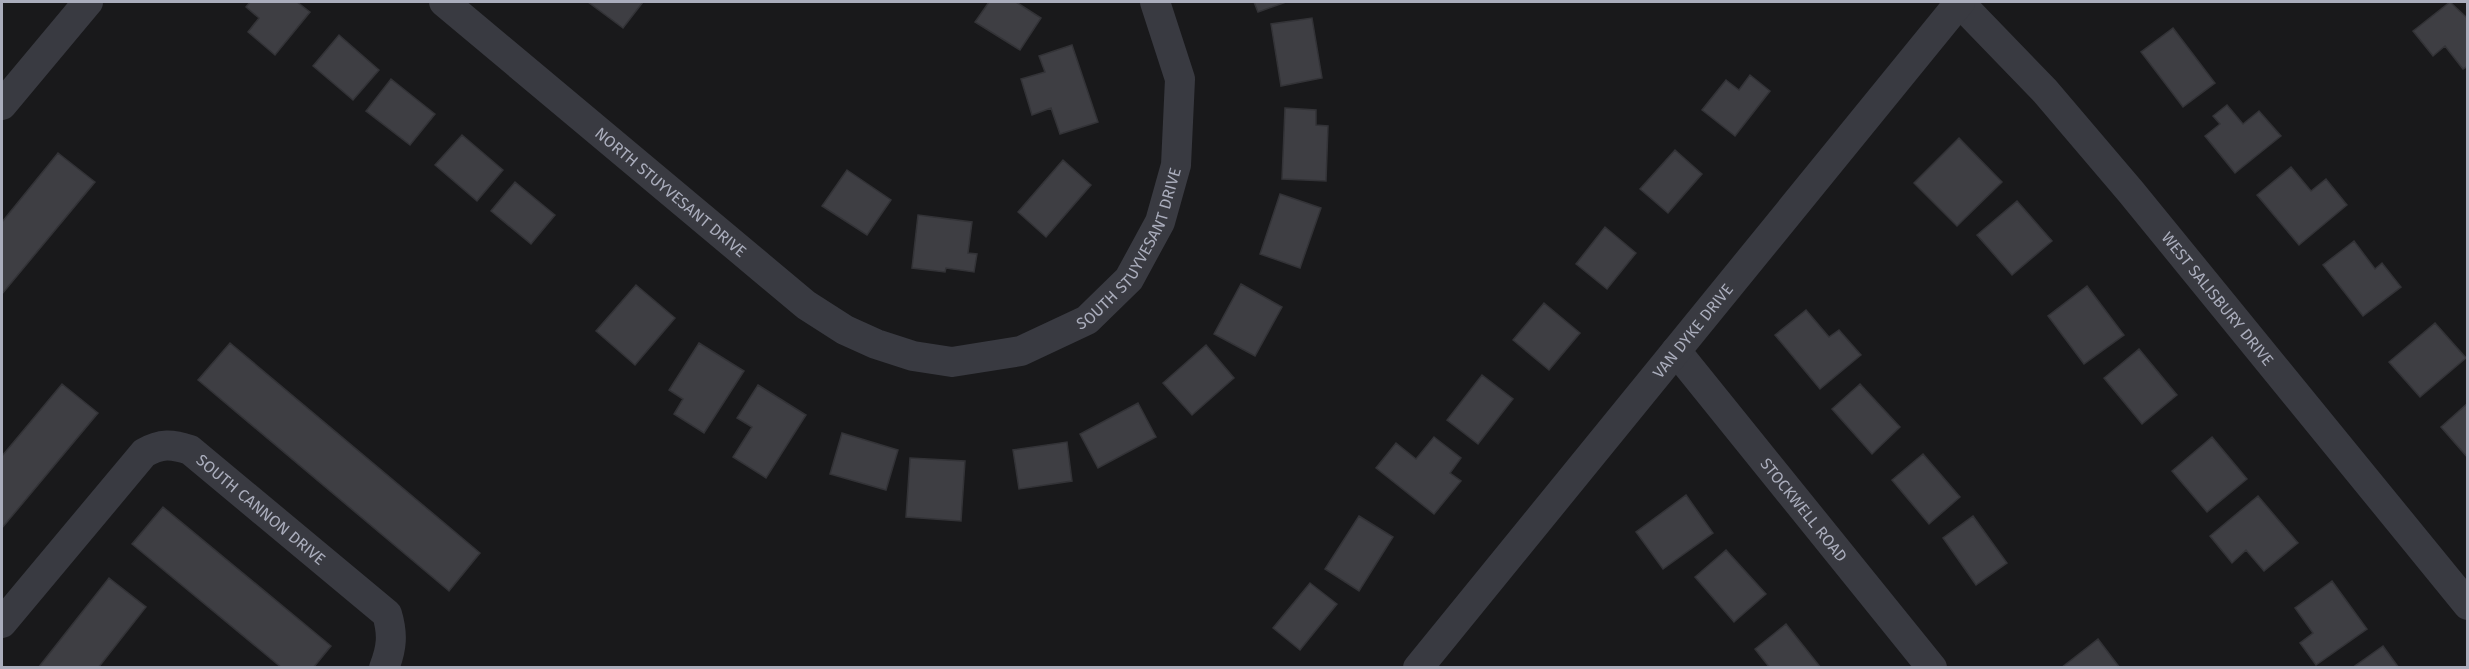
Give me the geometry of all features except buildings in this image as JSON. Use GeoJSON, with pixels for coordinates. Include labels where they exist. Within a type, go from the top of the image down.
{"type":"FeatureCollection","features":[{"type":"Feature","properties":{"kind":"street"},"geometry":{"type":"LineString","coordinates":[[2,105],[87,2]]}},
{"type":"Feature","properties":{"kind":"street","name":"NORTH STUYVESANT DRIVE"},"geometry":{"type":"LineString","coordinates":[[444,2],[807,304],[845,330],[914,356]]}},
{"type":"Feature","properties":{"kind":"street","name":"SOUTH STUYVESANT DRIVE"},"geometry":{"type":"LineString","coordinates":[[914,356],[952,362],[1021,351],[1087,320],[1129,279],[1160,222],[1176,165],[1180,79],[1155,2]]}},
{"type":"Feature","properties":{"kind":"street","name":"VAN DYKE DRIVE"},"geometry":{"type":"LineString","coordinates":[[1422,665],[1960,2]]}},
{"type":"Feature","properties":{"kind":"street","name":"WEST SALISBURY DRIVE"},"geometry":{"type":"LineString","coordinates":[[1960,2],[2045,91],[2468,605]]}},
{"type":"Feature","properties":{"kind":"street","name":"STOCKWELL ROAD"},"geometry":{"type":"LineString","coordinates":[[1676,351],[1932,668]]}},
{"type":"Feature","properties":{"kind":"street","name":"SOUTH CANNON DRIVE"},"geometry":{"type":"LineString","coordinates":[[2,622],[144,453],[157,445],[173,444],[190,450],[387,614],[392,631],[391,648],[384,668]]}}]}
